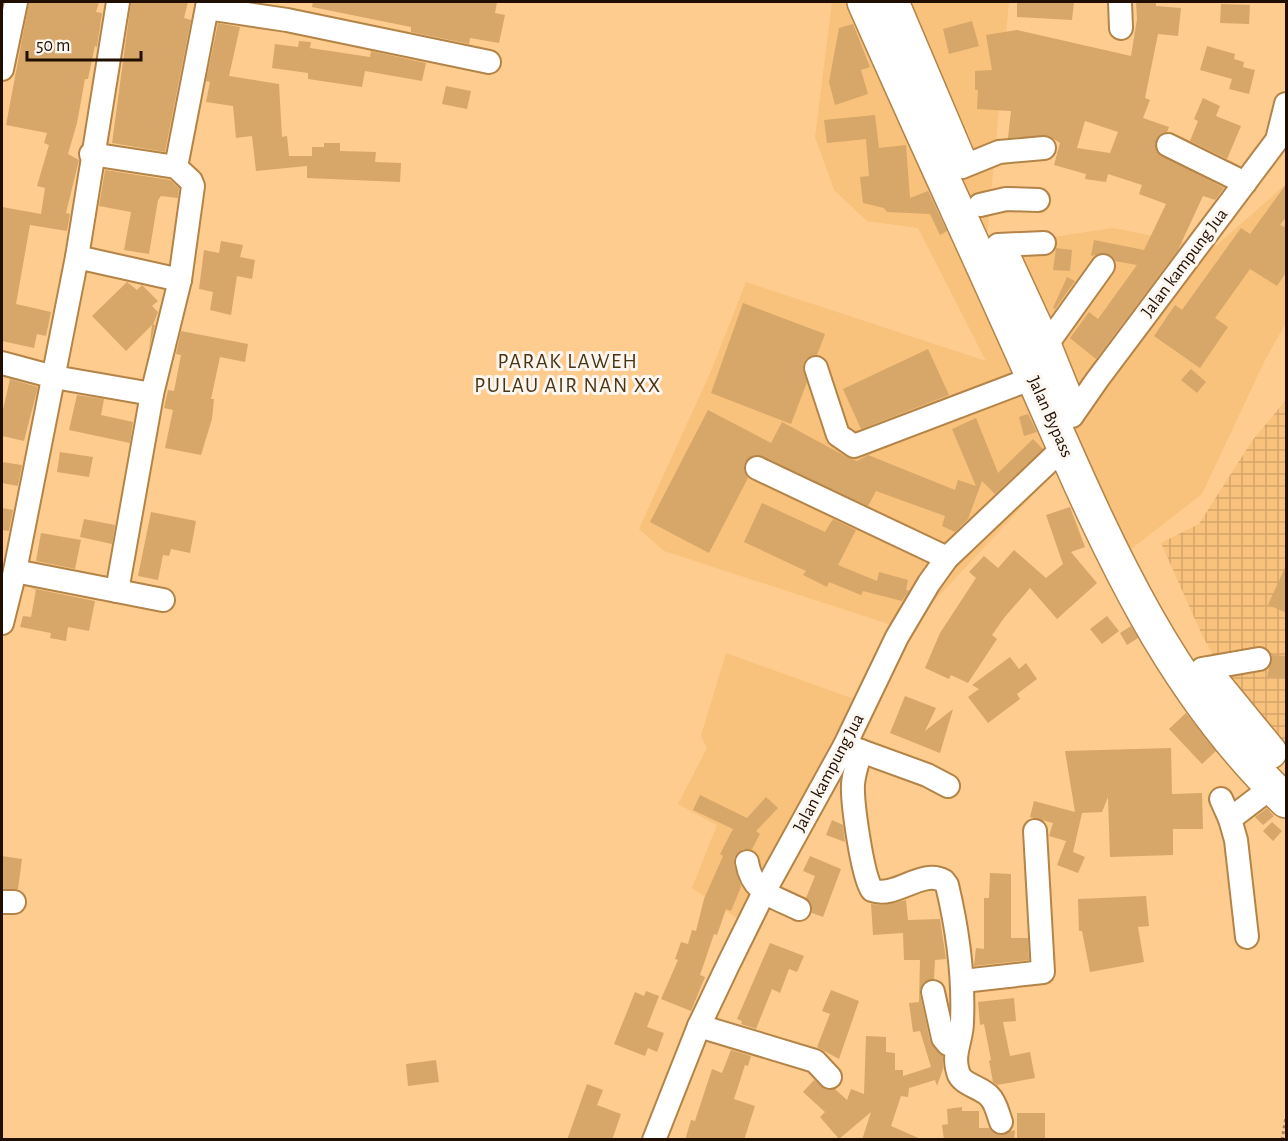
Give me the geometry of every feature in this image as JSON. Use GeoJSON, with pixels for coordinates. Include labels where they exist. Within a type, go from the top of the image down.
{"type":"FeatureCollection","features":[{"type":"Feature","properties":{"kind":"highway","name":"Jalan Bypass"},"geometry":{"type":"LineString","coordinates":[[880,7],[980,205],[1045,347],[1072,416],[1143,569],[1202,669],[1282,773]]}},
{"type":"Feature","properties":{"kind":"highway","name":"Jalan Bypass"},"geometry":{"type":"LineString","coordinates":[[880,7],[1033,378],[1144,615],[1187,685],[1220,730],[1282,773]]}},
{"type":"Feature","properties":{"kind":"street"},"geometry":{"type":"LineString","coordinates":[[2,69],[16,2]]}},
{"type":"Feature","properties":{"kind":"street"},"geometry":{"type":"LineString","coordinates":[[2,623],[15,571],[77,257],[91,154],[118,2]]}},
{"type":"Feature","properties":{"kind":"street"},"geometry":{"type":"LineString","coordinates":[[1120,2],[1121,28]]}},
{"type":"Feature","properties":{"kind":"street"},"geometry":{"type":"LineString","coordinates":[[176,167],[208,5],[489,62]]}},
{"type":"Feature","properties":{"kind":"street","name":"Jalan kampung Jua"},"geometry":{"type":"LineString","coordinates":[[1072,416],[1245,183],[1282,145],[1287,104]]}},
{"type":"Feature","properties":{"kind":"street"},"geometry":{"type":"LineString","coordinates":[[1168,146],[1245,183]]}},
{"type":"Feature","properties":{"kind":"street"},"geometry":{"type":"LineString","coordinates":[[962,167],[999,152],[1044,148]]}},
{"type":"Feature","properties":{"kind":"street"},"geometry":{"type":"LineString","coordinates":[[91,154],[176,167],[191,181],[193,186],[180,280],[152,394],[117,591]]}},
{"type":"Feature","properties":{"kind":"street"},"geometry":{"type":"LineString","coordinates":[[980,205],[1006,199],[1038,200]]}},
{"type":"Feature","properties":{"kind":"street"},"geometry":{"type":"LineString","coordinates":[[998,245],[1044,243]]}},
{"type":"Feature","properties":{"kind":"street"},"geometry":{"type":"LineString","coordinates":[[77,257],[180,280]]}},
{"type":"Feature","properties":{"kind":"street"},"geometry":{"type":"LineString","coordinates":[[1045,347],[1103,266]]}},
{"type":"Feature","properties":{"kind":"street"},"geometry":{"type":"LineString","coordinates":[[2,363],[54,377],[152,394]]}},
{"type":"Feature","properties":{"kind":"street"},"geometry":{"type":"LineString","coordinates":[[816,368],[838,435],[854,446],[1033,378]]}},
{"type":"Feature","properties":{"kind":"street","name":"Jalan kampung Jua"},"geometry":{"type":"LineString","coordinates":[[654,1140],[699,1026],[765,892],[853,748],[897,637],[929,583],[947,558],[1064,447]]}},
{"type":"Feature","properties":{"kind":"street"},"geometry":{"type":"LineString","coordinates":[[757,468],[947,558]]}},
{"type":"Feature","properties":{"kind":"street"},"geometry":{"type":"LineString","coordinates":[[15,571],[163,600]]}},
{"type":"Feature","properties":{"kind":"street"},"geometry":{"type":"LineString","coordinates":[[1202,669],[1259,659]]}},
{"type":"Feature","properties":{"kind":"street"},"geometry":{"type":"LineString","coordinates":[[948,786],[927,775],[853,748],[853,786],[869,885],[872,890],[886,893],[922,880],[936,878],[944,880],[956,920],[963,981],[962,1026],[955,1062],[959,1077],[989,1095],[1000,1122]]}},
{"type":"Feature","properties":{"kind":"street"},"geometry":{"type":"LineString","coordinates":[[1247,937],[1236,840],[1225,809],[1282,773]]}},
{"type":"Feature","properties":{"kind":"street"},"geometry":{"type":"LineString","coordinates":[[963,981],[1043,972],[1035,831]]}},
{"type":"Feature","properties":{"kind":"street"},"geometry":{"type":"LineString","coordinates":[[747,862],[751,880],[765,892],[798,909]]}},
{"type":"Feature","properties":{"kind":"street"},"geometry":{"type":"LineString","coordinates":[[933,992],[943,1038],[948,1044],[957,1047]]}},
{"type":"Feature","properties":{"kind":"street"},"geometry":{"type":"LineString","coordinates":[[699,1026],[815,1061],[830,1077]]}},
{"type":"Feature","properties":{"kind":"path"},"geometry":{"type":"LineString","coordinates":[[1282,1140],[1287,1117]]}},
{"type":"Feature","properties":{"kind":"shaded area"},"geometry":{"type":"Polygon","coordinates":[[[832,2],[1009,2],[986,247],[1113,228],[1183,242],[1217,245],[1286,184],[1286,323],[1265,360],[1202,494],[1113,563],[1059,467],[907,630],[664,551],[639,529],[711,371],[746,282],[986,361],[918,228],[867,221],[834,190],[815,137],[832,2]]]}},
{"type":"Feature","properties":{"kind":"shaded area"},"geometry":{"type":"Polygon","coordinates":[[[1286,400],[1286,748],[1238,700],[1202,635],[1161,543],[1199,524],[1252,441],[1286,400]]]}},
{"type":"Feature","properties":{"kind":"shaded area"},"geometry":{"type":"Polygon","coordinates":[[[726,653],[854,699],[738,919],[692,888],[717,825],[678,804],[707,748],[701,736],[726,653]]]}},
{"type":"Feature","properties":{"kind":"building"},"geometry":{"type":"Polygon","coordinates":[[[29,2],[99,2],[96,12],[102,13],[97,47],[95,46],[88,79],[85,79],[77,123],[68,154],[79,160],[66,213],[70,214],[67,231],[30,225],[16,304],[51,312],[46,336],[37,334],[34,348],[2,341],[2,207],[41,214],[45,188],[37,186],[49,145],[44,143],[47,133],[6,125],[29,2]]]}},
{"type":"Feature","properties":{"kind":"building"},"geometry":{"type":"Polygon","coordinates":[[[131,2],[188,2],[184,18],[191,20],[165,152],[112,143],[131,2]]]}},
{"type":"Feature","properties":{"kind":"building"},"geometry":{"type":"Polygon","coordinates":[[[313,2],[497,2],[495,13],[505,15],[499,43],[470,38],[469,44],[411,32],[411,27],[312,7],[313,2]]]}},
{"type":"Feature","properties":{"kind":"building"},"geometry":{"type":"Polygon","coordinates":[[[1017,2],[1074,2],[1072,20],[1017,17],[1017,2]]]}},
{"type":"Feature","properties":{"kind":"building"},"geometry":{"type":"Polygon","coordinates":[[[1136,2],[1156,2],[1156,6],[1181,8],[1178,36],[1158,34],[1145,98],[1150,100],[1143,118],[1169,127],[1167,132],[1156,140],[1157,152],[1224,188],[1215,200],[1203,196],[1178,250],[1096,359],[1070,338],[1089,312],[1098,319],[1137,265],[1115,261],[1105,253],[1091,256],[1094,240],[1144,250],[1166,204],[1139,194],[1142,185],[1108,174],[1106,182],[1085,179],[1086,174],[1054,165],[1060,143],[1049,136],[1008,138],[1011,111],[977,109],[978,90],[975,90],[975,71],[992,70],[986,35],[1017,30],[1131,56],[1137,19],[1136,2]],[[1085,121],[1077,148],[1110,153],[1118,132],[1085,121]]]}},
{"type":"Feature","properties":{"kind":"building"},"geometry":{"type":"Polygon","coordinates":[[[1221,4],[1250,5],[1249,24],[1220,23],[1221,4]]]}},
{"type":"Feature","properties":{"kind":"building"},"geometry":{"type":"Polygon","coordinates":[[[972,21],[979,46],[949,54],[943,29],[972,21]]]}},
{"type":"Feature","properties":{"kind":"building"},"geometry":{"type":"Polygon","coordinates":[[[218,23],[240,27],[229,76],[279,84],[282,137],[287,136],[289,156],[312,156],[312,147],[324,147],[324,143],[340,143],[340,151],[376,152],[375,162],[401,163],[400,182],[307,178],[307,166],[256,171],[252,136],[236,138],[233,106],[206,102],[210,82],[206,81],[218,23]]]}},
{"type":"Feature","properties":{"kind":"building"},"geometry":{"type":"Polygon","coordinates":[[[853,24],[870,67],[861,70],[868,94],[835,105],[829,82],[839,28],[853,24]]]}},
{"type":"Feature","properties":{"kind":"building"},"geometry":{"type":"Polygon","coordinates":[[[299,41],[311,42],[310,48],[370,57],[371,51],[426,63],[422,81],[365,71],[362,87],[308,79],[308,73],[272,68],[275,44],[298,47],[299,41]]]}},
{"type":"Feature","properties":{"kind":"building"},"geometry":{"type":"Polygon","coordinates":[[[1207,46],[1235,54],[1234,59],[1244,62],[1243,67],[1255,70],[1249,94],[1229,89],[1232,79],[1200,70],[1207,46]]]}},
{"type":"Feature","properties":{"kind":"building"},"geometry":{"type":"Polygon","coordinates":[[[446,86],[471,91],[467,109],[442,104],[446,86]]]}},
{"type":"Feature","properties":{"kind":"building"},"geometry":{"type":"Polygon","coordinates":[[[1203,98],[1220,106],[1216,116],[1241,126],[1227,159],[1190,141],[1198,121],[1194,119],[1203,98]]]}},
{"type":"Feature","properties":{"kind":"building"},"geometry":{"type":"Polygon","coordinates":[[[875,115],[879,148],[906,145],[910,198],[928,191],[947,231],[940,235],[930,214],[887,212],[884,208],[863,203],[860,177],[869,176],[866,139],[827,143],[824,120],[875,115]]]}},
{"type":"Feature","properties":{"kind":"building"},"geometry":{"type":"Polygon","coordinates":[[[105,170],[170,180],[179,188],[178,198],[161,196],[158,200],[149,254],[124,250],[131,212],[99,206],[105,170]]]}},
{"type":"Feature","properties":{"kind":"building"},"geometry":{"type":"Polygon","coordinates":[[[1287,183],[1287,216],[1280,225],[1287,228],[1287,271],[1277,286],[1250,269],[1215,318],[1228,327],[1200,368],[1154,336],[1175,305],[1182,310],[1241,228],[1250,234],[1287,183]]]}},
{"type":"Feature","properties":{"kind":"building"},"geometry":{"type":"Polygon","coordinates":[[[221,241],[243,245],[240,257],[255,260],[252,279],[237,276],[231,315],[210,310],[213,292],[199,289],[204,250],[219,253],[221,241]]]}},
{"type":"Feature","properties":{"kind":"building"},"geometry":{"type":"Polygon","coordinates":[[[1056,248],[1072,250],[1070,271],[1053,270],[1056,248]]]}},
{"type":"Feature","properties":{"kind":"building"},"geometry":{"type":"Polygon","coordinates":[[[1067,277],[1075,281],[1055,309],[1053,308],[1067,277]]]}},
{"type":"Feature","properties":{"kind":"building"},"geometry":{"type":"Polygon","coordinates":[[[127,282],[137,290],[142,285],[158,301],[152,306],[158,312],[153,325],[155,325],[149,350],[152,325],[126,351],[92,316],[127,282]]]}},
{"type":"Feature","properties":{"kind":"building"},"geometry":{"type":"Polygon","coordinates":[[[743,303],[825,334],[817,355],[806,359],[803,365],[807,382],[791,424],[711,393],[743,303]]]}},
{"type":"Feature","properties":{"kind":"building"},"geometry":{"type":"Polygon","coordinates":[[[181,331],[248,344],[245,362],[220,357],[211,399],[214,399],[212,419],[201,455],[165,448],[173,410],[164,408],[168,390],[174,391],[181,355],[176,354],[181,331]]]}},
{"type":"Feature","properties":{"kind":"building"},"geometry":{"type":"Polygon","coordinates":[[[928,349],[949,395],[861,429],[843,389],[928,349]]]}},
{"type":"Feature","properties":{"kind":"building"},"geometry":{"type":"Polygon","coordinates":[[[1191,369],[1206,382],[1197,393],[1181,380],[1191,369]]]}},
{"type":"Feature","properties":{"kind":"building"},"geometry":{"type":"Polygon","coordinates":[[[10,379],[38,387],[24,441],[2,436],[2,414],[10,379]]]}},
{"type":"Feature","properties":{"kind":"building"},"geometry":{"type":"Polygon","coordinates":[[[77,395],[104,399],[101,415],[133,422],[130,443],[69,430],[77,395]]]}},
{"type":"Feature","properties":{"kind":"building"},"geometry":{"type":"Polygon","coordinates":[[[708,410],[771,443],[782,422],[857,461],[868,455],[955,490],[958,480],[976,486],[952,429],[976,418],[998,473],[1033,439],[1043,449],[995,494],[982,481],[968,519],[955,532],[942,526],[945,516],[876,491],[868,506],[755,455],[745,463],[744,470],[748,478],[709,553],[650,522],[708,410]]]}},
{"type":"Feature","properties":{"kind":"building"},"geometry":{"type":"Polygon","coordinates":[[[1028,414],[1037,432],[1024,436],[1019,417],[1028,414]]]}},
{"type":"Feature","properties":{"kind":"building"},"geometry":{"type":"Polygon","coordinates":[[[60,452],[93,457],[89,477],[57,472],[60,452]]]}},
{"type":"Feature","properties":{"kind":"building"},"geometry":{"type":"Polygon","coordinates":[[[2,462],[22,465],[18,486],[2,483],[2,462]]]}},
{"type":"Feature","properties":{"kind":"building"},"geometry":{"type":"Polygon","coordinates":[[[762,503],[825,532],[833,519],[856,530],[838,565],[877,581],[879,572],[908,580],[906,590],[909,591],[902,601],[863,591],[861,595],[829,582],[827,587],[803,575],[806,571],[744,542],[762,503]]]}},
{"type":"Feature","properties":{"kind":"building"},"geometry":{"type":"Polygon","coordinates":[[[1070,507],[1085,547],[1071,552],[1097,583],[1057,619],[1030,588],[992,635],[997,639],[968,683],[951,675],[949,679],[925,668],[940,633],[976,578],[969,572],[984,556],[998,568],[1014,550],[1046,578],[1063,564],[1046,515],[1070,507]]]}},
{"type":"Feature","properties":{"kind":"building"},"geometry":{"type":"Polygon","coordinates":[[[2,508],[13,510],[9,531],[2,530],[2,508]]]}},
{"type":"Feature","properties":{"kind":"building"},"geometry":{"type":"Polygon","coordinates":[[[151,512],[196,521],[190,553],[171,549],[169,556],[163,555],[158,580],[138,576],[151,512]]]}},
{"type":"Feature","properties":{"kind":"building"},"geometry":{"type":"Polygon","coordinates":[[[84,519],[115,525],[112,544],[80,537],[84,519]]]}},
{"type":"Feature","properties":{"kind":"building"},"geometry":{"type":"Polygon","coordinates":[[[41,533],[81,540],[75,569],[36,561],[41,533]]]}},
{"type":"Feature","properties":{"kind":"building"},"geometry":{"type":"Polygon","coordinates":[[[1287,563],[1287,613],[1268,605],[1287,563]]]}},
{"type":"Feature","properties":{"kind":"building"},"geometry":{"type":"Polygon","coordinates":[[[31,588],[95,601],[89,631],[68,627],[66,641],[50,638],[51,633],[20,627],[23,616],[31,617],[36,590],[31,588]]]}},
{"type":"Feature","properties":{"kind":"building"},"geometry":{"type":"Polygon","coordinates":[[[1107,616],[1119,631],[1102,644],[1090,629],[1107,616]]]}},
{"type":"Feature","properties":{"kind":"building"},"geometry":{"type":"Polygon","coordinates":[[[1131,626],[1138,638],[1127,645],[1120,633],[1131,626]]]}},
{"type":"Feature","properties":{"kind":"building"},"geometry":{"type":"Polygon","coordinates":[[[1272,655],[1287,656],[1287,678],[1267,677],[1272,655]]]}},
{"type":"Feature","properties":{"kind":"building"},"geometry":{"type":"Polygon","coordinates":[[[1010,657],[1019,669],[1026,663],[1037,679],[1017,694],[1020,699],[988,723],[968,697],[979,689],[972,685],[1010,657]]]}},
{"type":"Feature","properties":{"kind":"building"},"geometry":{"type":"Polygon","coordinates":[[[905,696],[936,708],[925,731],[953,709],[940,753],[890,733],[905,696]]]}},
{"type":"Feature","properties":{"kind":"building"},"geometry":{"type":"Polygon","coordinates":[[[1186,713],[1216,751],[1202,764],[1169,729],[1186,713]]]}},
{"type":"Feature","properties":{"kind":"building"},"geometry":{"type":"Polygon","coordinates":[[[1171,748],[1172,794],[1202,793],[1203,829],[1173,829],[1173,855],[1110,857],[1108,797],[1102,812],[1082,813],[1073,852],[1085,857],[1078,873],[1057,865],[1066,841],[1049,836],[1053,823],[1030,817],[1034,801],[1075,812],[1065,751],[1171,748]]]}},
{"type":"Feature","properties":{"kind":"building"},"geometry":{"type":"Polygon","coordinates":[[[700,795],[747,818],[766,797],[778,808],[756,831],[760,834],[752,849],[743,849],[734,858],[741,887],[731,911],[726,909],[717,935],[714,934],[700,975],[705,977],[691,1011],[661,999],[678,960],[675,959],[681,942],[688,944],[692,930],[696,931],[704,899],[723,856],[720,854],[733,829],[693,810],[700,795]]]}},
{"type":"Feature","properties":{"kind":"building"},"geometry":{"type":"Polygon","coordinates":[[[1267,808],[1274,816],[1263,825],[1255,817],[1267,808]]]}},
{"type":"Feature","properties":{"kind":"building"},"geometry":{"type":"Polygon","coordinates":[[[832,820],[843,825],[845,842],[826,835],[832,820]]]}},
{"type":"Feature","properties":{"kind":"building"},"geometry":{"type":"Polygon","coordinates":[[[1272,822],[1282,831],[1273,841],[1263,831],[1272,822]]]}},
{"type":"Feature","properties":{"kind":"building"},"geometry":{"type":"Polygon","coordinates":[[[2,856],[22,859],[18,889],[2,889],[2,856]]]}},
{"type":"Feature","properties":{"kind":"building"},"geometry":{"type":"Polygon","coordinates":[[[810,856],[841,869],[823,917],[812,913],[810,902],[806,898],[815,876],[803,871],[810,856]]]}},
{"type":"Feature","properties":{"kind":"building"},"geometry":{"type":"Polygon","coordinates":[[[990,873],[1011,874],[1011,938],[1028,938],[1029,960],[974,966],[976,948],[984,949],[984,898],[989,898],[990,873]]]}},
{"type":"Feature","properties":{"kind":"building"},"geometry":{"type":"Polygon","coordinates":[[[1146,896],[1149,926],[1138,927],[1144,962],[1090,972],[1082,931],[1079,931],[1078,899],[1146,896]]]}},
{"type":"Feature","properties":{"kind":"building"},"geometry":{"type":"Polygon","coordinates":[[[906,900],[908,920],[940,919],[946,959],[935,960],[934,979],[924,982],[920,994],[930,1041],[943,1056],[943,1069],[937,1086],[935,1080],[909,1088],[908,1097],[901,1096],[891,1126],[923,1140],[862,1140],[871,1112],[839,1139],[820,1117],[825,1112],[803,1092],[814,1080],[826,1090],[835,1089],[847,1100],[851,1089],[864,1094],[866,1036],[886,1037],[886,1052],[895,1053],[895,1070],[903,1070],[903,1076],[931,1067],[920,1031],[913,1032],[909,1003],[919,1002],[920,960],[904,960],[903,933],[873,935],[871,904],[883,905],[906,900]]]}},
{"type":"Feature","properties":{"kind":"building"},"geometry":{"type":"Polygon","coordinates":[[[770,943],[804,956],[797,972],[789,969],[780,993],[772,989],[756,1029],[741,1024],[742,1021],[737,1019],[770,943]]]}},
{"type":"Feature","properties":{"kind":"building"},"geometry":{"type":"Polygon","coordinates":[[[831,990],[859,1001],[839,1059],[817,1047],[830,1014],[822,1011],[831,990]]]}},
{"type":"Feature","properties":{"kind":"building"},"geometry":{"type":"Polygon","coordinates":[[[646,991],[659,996],[647,1027],[664,1033],[657,1052],[648,1048],[645,1056],[614,1044],[635,992],[644,996],[646,991]]]}},
{"type":"Feature","properties":{"kind":"building"},"geometry":{"type":"Polygon","coordinates":[[[1014,998],[1016,1021],[1003,1022],[1010,1056],[1030,1052],[1035,1078],[997,1085],[993,1082],[984,1024],[980,1025],[978,1002],[1014,998]]]}},
{"type":"Feature","properties":{"kind":"building"},"geometry":{"type":"Polygon","coordinates":[[[731,1050],[751,1056],[748,1066],[745,1065],[734,1099],[755,1106],[744,1140],[685,1140],[691,1120],[695,1121],[712,1069],[722,1073],[731,1050]]]}},
{"type":"Feature","properties":{"kind":"building"},"geometry":{"type":"Polygon","coordinates":[[[436,1060],[439,1082],[408,1086],[406,1064],[436,1060]]]}},
{"type":"Feature","properties":{"kind":"building"},"geometry":{"type":"Polygon","coordinates":[[[587,1084],[603,1090],[597,1105],[621,1114],[612,1140],[567,1140],[587,1084]]]}},
{"type":"Feature","properties":{"kind":"building"},"geometry":{"type":"Polygon","coordinates":[[[962,1107],[962,1111],[979,1111],[979,1128],[989,1128],[999,1135],[1015,1130],[1014,1140],[944,1140],[942,1125],[948,1124],[947,1109],[962,1107]]]}},
{"type":"Feature","properties":{"kind":"building"},"geometry":{"type":"Polygon","coordinates":[[[1017,1113],[1045,1113],[1045,1140],[1017,1140],[1017,1113]]]}},
{"type":"Feature","properties":{"kind":"district","name":"PARAK LAWEH PULAU AIR NAN XX"},"geometry":{"type":"Point","coordinates":[568,373]}}]}
